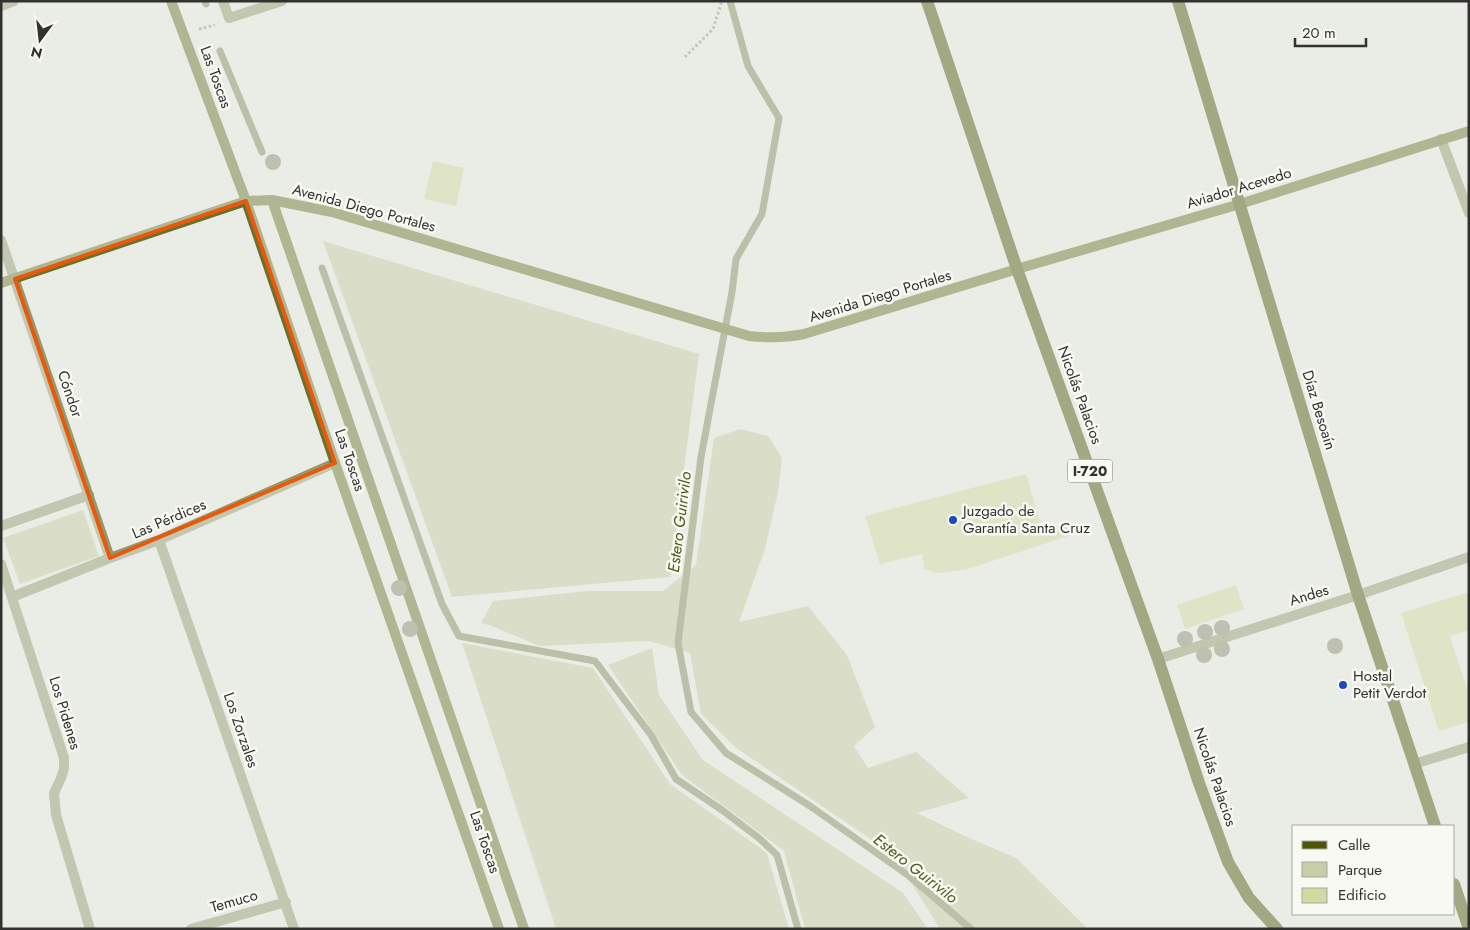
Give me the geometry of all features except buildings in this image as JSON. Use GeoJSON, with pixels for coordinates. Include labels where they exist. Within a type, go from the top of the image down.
{"type":"FeatureCollection","features":[{"type":"Feature","properties":{"kind":"main road","name":"Nicolás Palacios"},"geometry":{"type":"LineString","coordinates":[[927,1],[1017,270],[1158,659],[1199,783],[1228,862],[1249,898],[1277,929]]}},
{"type":"Feature","properties":{"kind":"main road","name":"Díaz Besoaín"},"geometry":{"type":"LineString","coordinates":[[1178,1],[1358,595],[1435,825]]}},
{"type":"Feature","properties":{"kind":"main road"},"geometry":{"type":"LineString","coordinates":[[1455,887],[1469,929]]}},
{"type":"Feature","properties":{"kind":"street"},"geometry":{"type":"LineString","coordinates":[[1,6],[14,1]]}},
{"type":"Feature","properties":{"kind":"street","name":"Las Toscas"},"geometry":{"type":"LineString","coordinates":[[171,1],[246,202],[499,929]]}},
{"type":"Feature","properties":{"kind":"street"},"geometry":{"type":"LineString","coordinates":[[223,1],[228,18],[282,1]]}},
{"type":"Feature","properties":{"kind":"street","name":"Aviador Acevedo"},"geometry":{"type":"LineString","coordinates":[[1017,270],[1240,204],[1469,130]]}},
{"type":"Feature","properties":{"kind":"street"},"geometry":{"type":"LineString","coordinates":[[1441,139],[1469,213]]}},
{"type":"Feature","properties":{"kind":"street","name":"Las Toscas"},"geometry":{"type":"LineString","coordinates":[[272,200],[524,929]]}},
{"type":"Feature","properties":{"kind":"street","name":"Avenida Diego Portales"},"geometry":{"type":"LineString","coordinates":[[1,283],[246,202],[272,200],[332,212],[749,336],[777,338],[804,334],[1017,270]]}},
{"type":"Feature","properties":{"kind":"street","name":"Cóndor"},"geometry":{"type":"LineString","coordinates":[[1,240],[110,558]]}},
{"type":"Feature","properties":{"kind":"street","name":"Las Pérdices"},"geometry":{"type":"LineString","coordinates":[[12,597],[159,540],[335,462]]}},
{"type":"Feature","properties":{"kind":"street"},"geometry":{"type":"LineString","coordinates":[[1,526],[89,495]]}},
{"type":"Feature","properties":{"kind":"street","name":"Los Zorzales"},"geometry":{"type":"LineString","coordinates":[[159,540],[294,929]]}},
{"type":"Feature","properties":{"kind":"street","name":"Andes"},"geometry":{"type":"LineString","coordinates":[[1158,659],[1358,595],[1469,557]]}},
{"type":"Feature","properties":{"kind":"street","name":"Los Pidenes"},"geometry":{"type":"LineString","coordinates":[[1,564],[64,758],[64,769],[54,793],[54,802],[56,815],[90,929]]}},
{"type":"Feature","properties":{"kind":"street"},"geometry":{"type":"LineString","coordinates":[[1414,764],[1469,747]]}},
{"type":"Feature","properties":{"kind":"street","name":"Temuco"},"geometry":{"type":"LineString","coordinates":[[191,929],[286,902]]}},
{"type":"Feature","properties":{"kind":"path"},"geometry":{"type":"LineString","coordinates":[[685,56],[713,30],[722,1]]}},
{"type":"Feature","properties":{"kind":"path"},"geometry":{"type":"LineString","coordinates":[[183,34],[220,24],[228,18]]}},
{"type":"Feature","properties":{"kind":"highlighted area"},"geometry":{"type":"Polygon","coordinates":[[[246,201],[335,463],[110,558],[15,279],[246,201]]]}},
{"type":"Feature","properties":{"kind":"green space"},"geometry":{"type":"Polygon","coordinates":[[[323,241],[699,354],[670,577],[452,597],[323,241]]]}},
{"type":"Feature","properties":{"kind":"green space"},"geometry":{"type":"Polygon","coordinates":[[[740,429],[768,436],[782,458],[778,492],[765,549],[739,622],[808,606],[847,655],[875,727],[854,746],[868,768],[916,752],[969,798],[917,813],[1016,858],[1088,929],[940,929],[894,855],[736,748],[701,714],[690,653],[649,641],[539,646],[481,623],[493,601],[586,591],[663,591],[696,565],[714,438],[740,429]]]}},
{"type":"Feature","properties":{"kind":"green space"},"geometry":{"type":"Polygon","coordinates":[[[83,510],[99,556],[20,584],[3,538],[83,510]]]}},
{"type":"Feature","properties":{"kind":"green space"},"geometry":{"type":"Polygon","coordinates":[[[462,643],[593,668],[670,784],[767,853],[789,929],[556,929],[462,643]]]}},
{"type":"Feature","properties":{"kind":"green space"},"geometry":{"type":"Polygon","coordinates":[[[652,648],[659,695],[703,760],[903,893],[928,929],[805,929],[784,851],[682,775],[608,665],[652,648]]]}},
{"type":"Feature","properties":{"kind":"waterway","name":"Estero Guirivilo"},"geometry":{"type":"LineString","coordinates":[[730,1],[748,66],[779,118],[762,214],[736,259],[732,292],[701,457],[678,643],[691,712],[726,753],[810,806],[909,876],[971,929]]}},
{"type":"Feature","properties":{"kind":"waterway"},"geometry":{"type":"LineString","coordinates":[[220,51],[262,152]]}},
{"type":"Feature","properties":{"kind":"waterway"},"geometry":{"type":"LineString","coordinates":[[322,268],[442,604],[459,636],[595,661],[651,735],[676,779],[722,810],[760,839],[777,855],[798,929]]}},
{"type":"Feature","properties":{"kind":"place","name":"Juzgado de Garantía Santa Cruz"},"geometry":{"type":"Point","coordinates":[953,520]}},
{"type":"Feature","properties":{"kind":"place","name":"Hostal Petit Verdot"},"geometry":{"type":"Point","coordinates":[1343,685]}}]}
